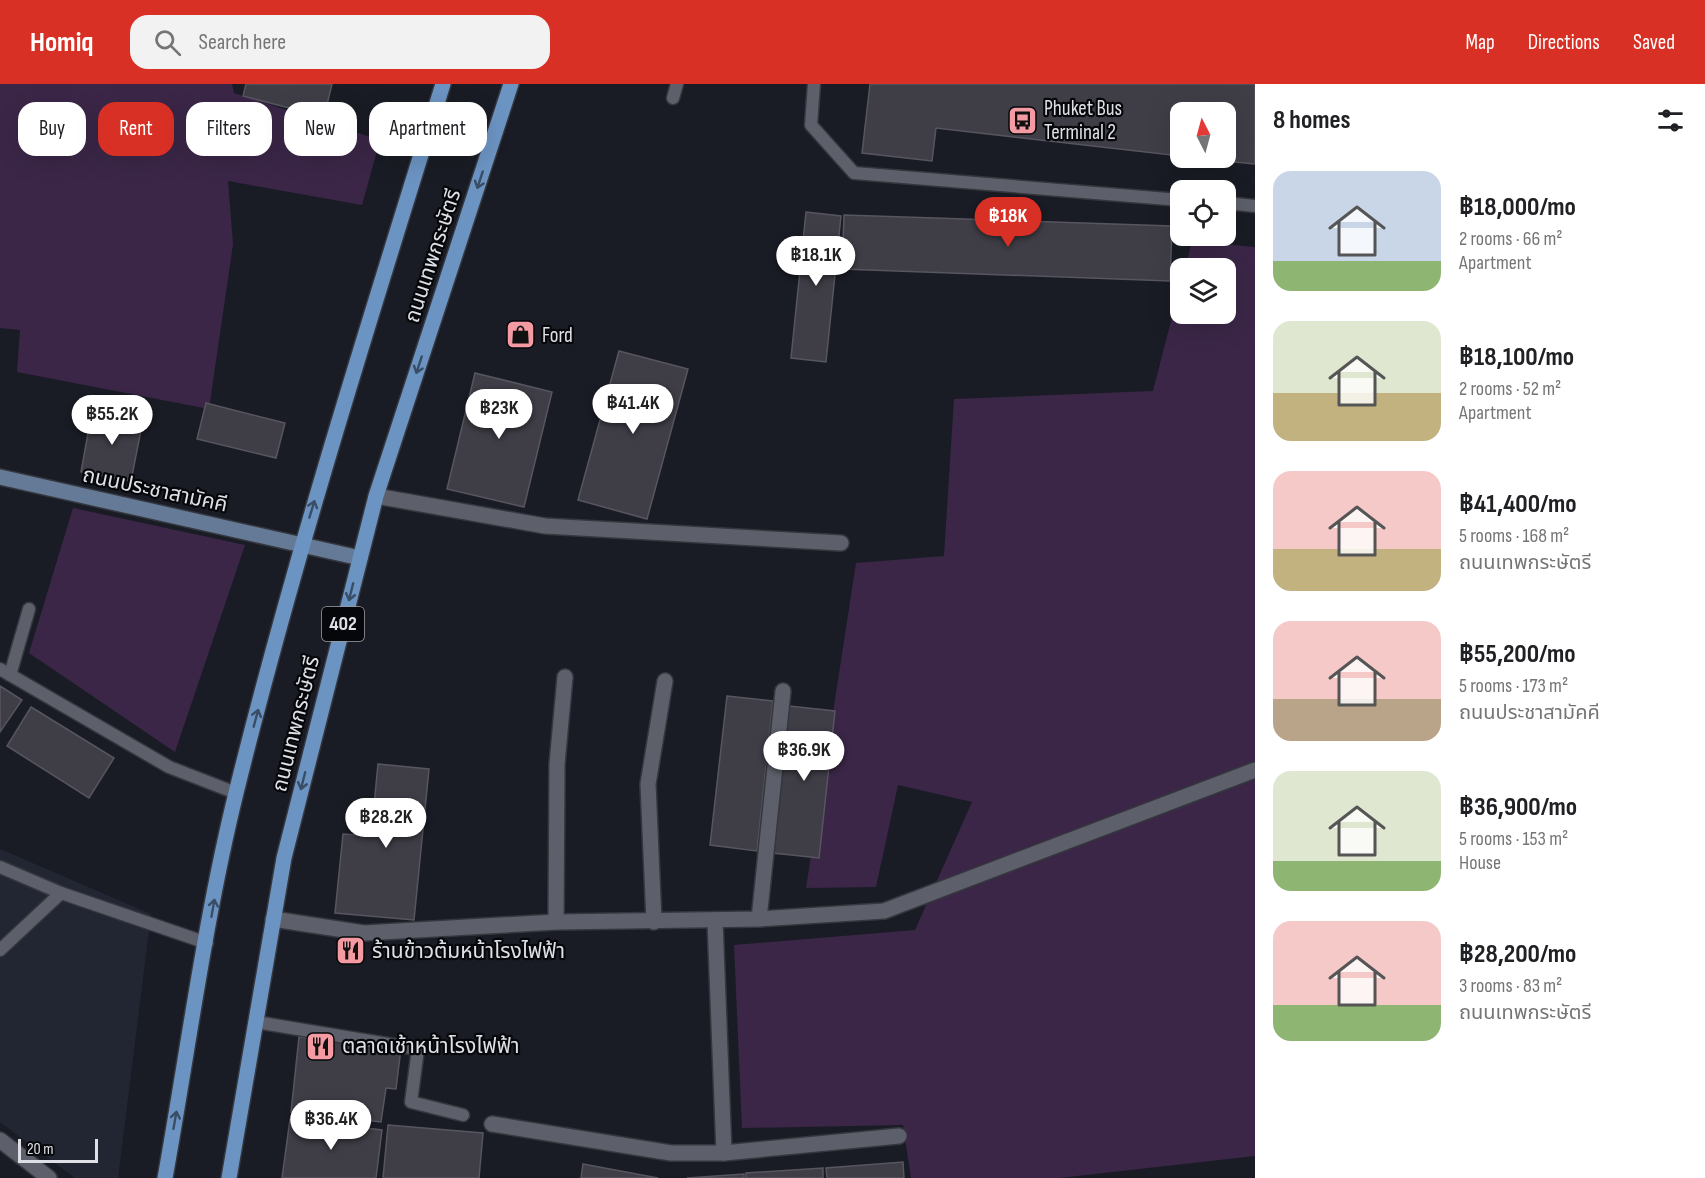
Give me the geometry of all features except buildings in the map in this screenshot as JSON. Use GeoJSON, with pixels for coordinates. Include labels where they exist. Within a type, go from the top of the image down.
{"type":"FeatureCollection","features":[{"type":"Feature","properties":{"kind":"main road","name":"ถนนเทพกระษัตรี"},"geometry":{"type":"LineString","coordinates":[[165,1178],[236,794],[301,543],[443,84]]}},
{"type":"Feature","properties":{"kind":"main road","name":"ถนนเทพกระษัตรี"},"geometry":{"type":"LineString","coordinates":[[229,1178],[284,858],[360,558],[376,496],[511,84]]}},
{"type":"Feature","properties":{"kind":"street","name":"ถนนประชาสามัคคี"},"geometry":{"type":"LineString","coordinates":[[0,477],[360,558]]}},
{"type":"Feature","properties":{"kind":"street"},"geometry":{"type":"LineString","coordinates":[[376,496],[545,526],[842,543]]}},
{"type":"Feature","properties":{"kind":"street"},"geometry":{"type":"LineString","coordinates":[[556,922],[557,764],[566,677]]}},
{"type":"Feature","properties":{"kind":"street"},"geometry":{"type":"LineString","coordinates":[[654,922],[648,784],[665,681]]}},
{"type":"Feature","properties":{"kind":"street"},"geometry":{"type":"LineString","coordinates":[[759,919],[783,691]]}},
{"type":"Feature","properties":{"kind":"street"},"geometry":{"type":"LineString","coordinates":[[273,920],[364,933],[556,922],[715,921],[884,911],[1255,770]]}},
{"type":"Feature","properties":{"kind":"street"},"geometry":{"type":"LineString","coordinates":[[715,921],[724,1153]]}},
{"type":"Feature","properties":{"kind":"street"},"geometry":{"type":"LineString","coordinates":[[492,1124],[671,1153],[724,1153],[899,1136]]}},
{"type":"Feature","properties":{"kind":"street"},"geometry":{"type":"LineString","coordinates":[[0,1140],[49,1178]]}},
{"type":"Feature","properties":{"kind":"lane"},"geometry":{"type":"LineString","coordinates":[[674,98],[677,84]]}},
{"type":"Feature","properties":{"kind":"lane"},"geometry":{"type":"LineString","coordinates":[[814,84],[811,125],[854,173],[1170,199]]}},
{"type":"Feature","properties":{"kind":"lane"},"geometry":{"type":"LineString","coordinates":[[1236,204],[1255,206]]}},
{"type":"Feature","properties":{"kind":"lane"},"geometry":{"type":"LineString","coordinates":[[28,609],[5,672],[168,767],[236,794]]}},
{"type":"Feature","properties":{"kind":"lane"},"geometry":{"type":"LineString","coordinates":[[0,867],[61,893],[207,943]]}},
{"type":"Feature","properties":{"kind":"lane"},"geometry":{"type":"LineString","coordinates":[[0,950],[61,893]]}},
{"type":"Feature","properties":{"kind":"lane"},"geometry":{"type":"LineString","coordinates":[[256,1022],[418,1049],[411,1102],[463,1115]]}},
{"type":"Feature","properties":{"kind":"shaded area"},"geometry":{"type":"Polygon","coordinates":[[[0,84],[232,84],[234,93],[262,102],[186,102],[186,156],[272,156],[272,105],[284,109],[284,156],[357,156],[357,133],[369,136],[369,156],[376,156],[362,205],[228,181],[233,244],[209,409],[17,372],[20,330],[0,328],[0,84]]]}},
{"type":"Feature","properties":{"kind":"shaded area"},"geometry":{"type":"Polygon","coordinates":[[[1191,246],[1255,247],[1255,1156],[1059,1178],[911,1178],[903,1125],[742,1128],[734,945],[915,930],[972,802],[898,785],[876,887],[806,888],[856,563],[944,556],[954,399],[1153,391],[1170,324],[1236,324],[1236,258],[1188,258],[1191,246]]]}},
{"type":"Feature","properties":{"kind":"shaded area"},"geometry":{"type":"Polygon","coordinates":[[[73,508],[245,545],[175,752],[29,653],[73,508]]]}},
{"type":"Feature","properties":{"kind":"shaded area"},"geometry":{"type":"Polygon","coordinates":[[[0,849],[151,914],[118,1178],[75,1178],[0,1122],[0,849]]]}},
{"type":"Feature","properties":{"kind":"place","name":"Phuket Bus Terminal 2"},"geometry":{"type":"Point","coordinates":[1023,120]}},
{"type":"Feature","properties":{"kind":"place","name":"Ford"},"geometry":{"type":"Point","coordinates":[521,335]}},
{"type":"Feature","properties":{"kind":"place","name":"ร้านข้าวต้มหน้าโรงไฟฟ้า"},"geometry":{"type":"Point","coordinates":[351,951]}},
{"type":"Feature","properties":{"kind":"place","name":"ตลาดเช้าหน้าโรงไฟฟ้า"},"geometry":{"type":"Point","coordinates":[321,1046]}}]}
